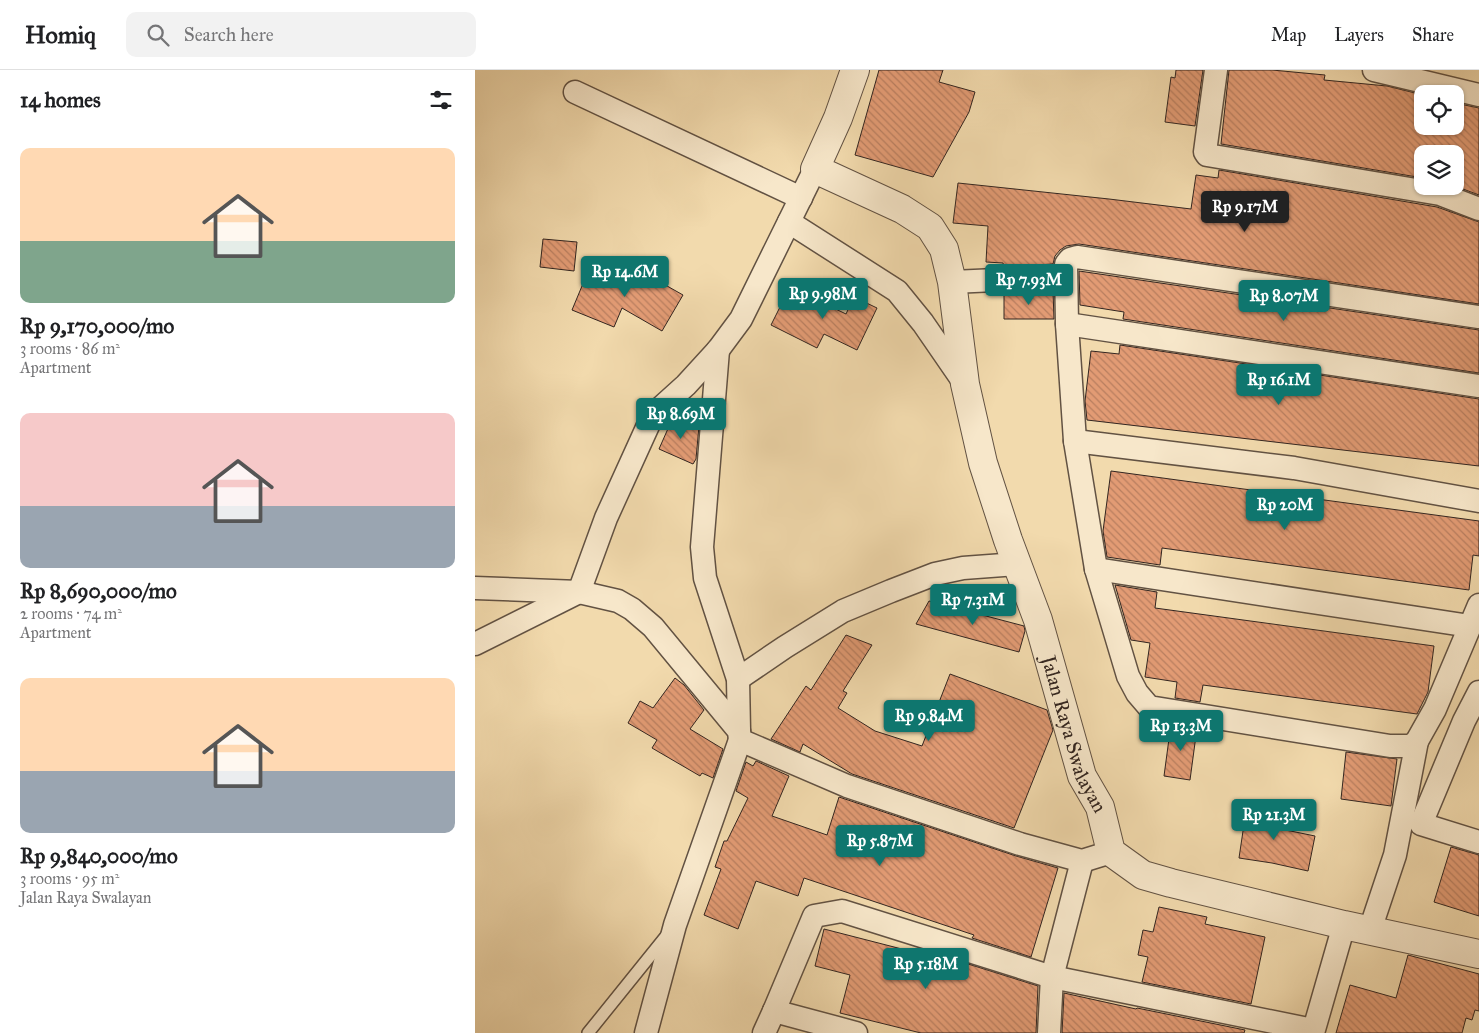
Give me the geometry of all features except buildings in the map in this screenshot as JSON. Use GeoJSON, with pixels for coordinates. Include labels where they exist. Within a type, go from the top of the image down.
{"type":"FeatureCollection","features":[{"type":"Feature","properties":{"kind":"street"},"geometry":{"type":"LineString","coordinates":[[475,644],[579,592],[606,518],[651,419],[655,412],[686,385],[741,319],[815,169],[838,118],[855,70]]}},
{"type":"Feature","properties":{"kind":"street"},"geometry":{"type":"LineString","coordinates":[[1216,70],[1205,152],[1207,155],[1439,194],[1479,210]]}},
{"type":"Feature","properties":{"kind":"street"},"geometry":{"type":"LineString","coordinates":[[1374,70],[1479,95]]}},
{"type":"Feature","properties":{"kind":"street"},"geometry":{"type":"LineString","coordinates":[[575,92],[801,198]]}},
{"type":"Feature","properties":{"kind":"street","name":"Jalan Raya Swalayan"},"geometry":{"type":"LineString","coordinates":[[815,169],[902,209],[930,227],[944,249],[952,282],[965,384],[983,463],[1038,620],[1082,776],[1100,807],[1111,852]]}},
{"type":"Feature","properties":{"kind":"street"},"geometry":{"type":"LineString","coordinates":[[789,222],[897,291],[923,324],[965,384]]}},
{"type":"Feature","properties":{"kind":"street"},"geometry":{"type":"LineString","coordinates":[[1417,741],[1411,746],[1390,746],[1149,707],[1137,694],[1128,676],[1096,569],[1075,441],[1067,324],[1067,261],[1077,258],[1479,317]]}},
{"type":"Feature","properties":{"kind":"street"},"geometry":{"type":"LineString","coordinates":[[952,282],[1066,277]]}},
{"type":"Feature","properties":{"kind":"street"},"geometry":{"type":"LineString","coordinates":[[1067,324],[1479,386]]}},
{"type":"Feature","properties":{"kind":"street"},"geometry":{"type":"LineString","coordinates":[[646,1033],[675,925],[740,735],[738,679],[705,578],[702,554],[717,350]]}},
{"type":"Feature","properties":{"kind":"street"},"geometry":{"type":"LineString","coordinates":[[1075,441],[1294,468],[1479,501]]}},
{"type":"Feature","properties":{"kind":"street"},"geometry":{"type":"LineString","coordinates":[[738,679],[843,610],[935,574],[963,568],[1017,564]]}},
{"type":"Feature","properties":{"kind":"street"},"geometry":{"type":"LineString","coordinates":[[1096,569],[1470,626]]}},
{"type":"Feature","properties":{"kind":"street"},"geometry":{"type":"LineString","coordinates":[[475,588],[579,592],[618,601],[632,609],[653,626],[740,735],[847,786],[1020,844],[1082,861],[1111,852],[1143,875],[1171,883],[1344,925],[1479,954]]}},
{"type":"Feature","properties":{"kind":"street"},"geometry":{"type":"LineString","coordinates":[[1370,930],[1395,855],[1417,741],[1435,709],[1479,605]]}},
{"type":"Feature","properties":{"kind":"street"},"geometry":{"type":"LineString","coordinates":[[1479,692],[1471,723],[1421,824],[1479,842]]}},
{"type":"Feature","properties":{"kind":"street"},"geometry":{"type":"LineString","coordinates":[[1049,1033],[1052,977],[1082,861]]}},
{"type":"Feature","properties":{"kind":"street"},"geometry":{"type":"LineString","coordinates":[[764,1033],[814,916],[842,911],[1052,977],[1313,1032],[1344,925]]}},
{"type":"Feature","properties":{"kind":"street"},"geometry":{"type":"LineString","coordinates":[[775,1011],[825,1029],[856,1033]]}},
{"type":"Feature","properties":{"kind":"lane"},"geometry":{"type":"LineString","coordinates":[[588,1033],[675,925]]}}]}
